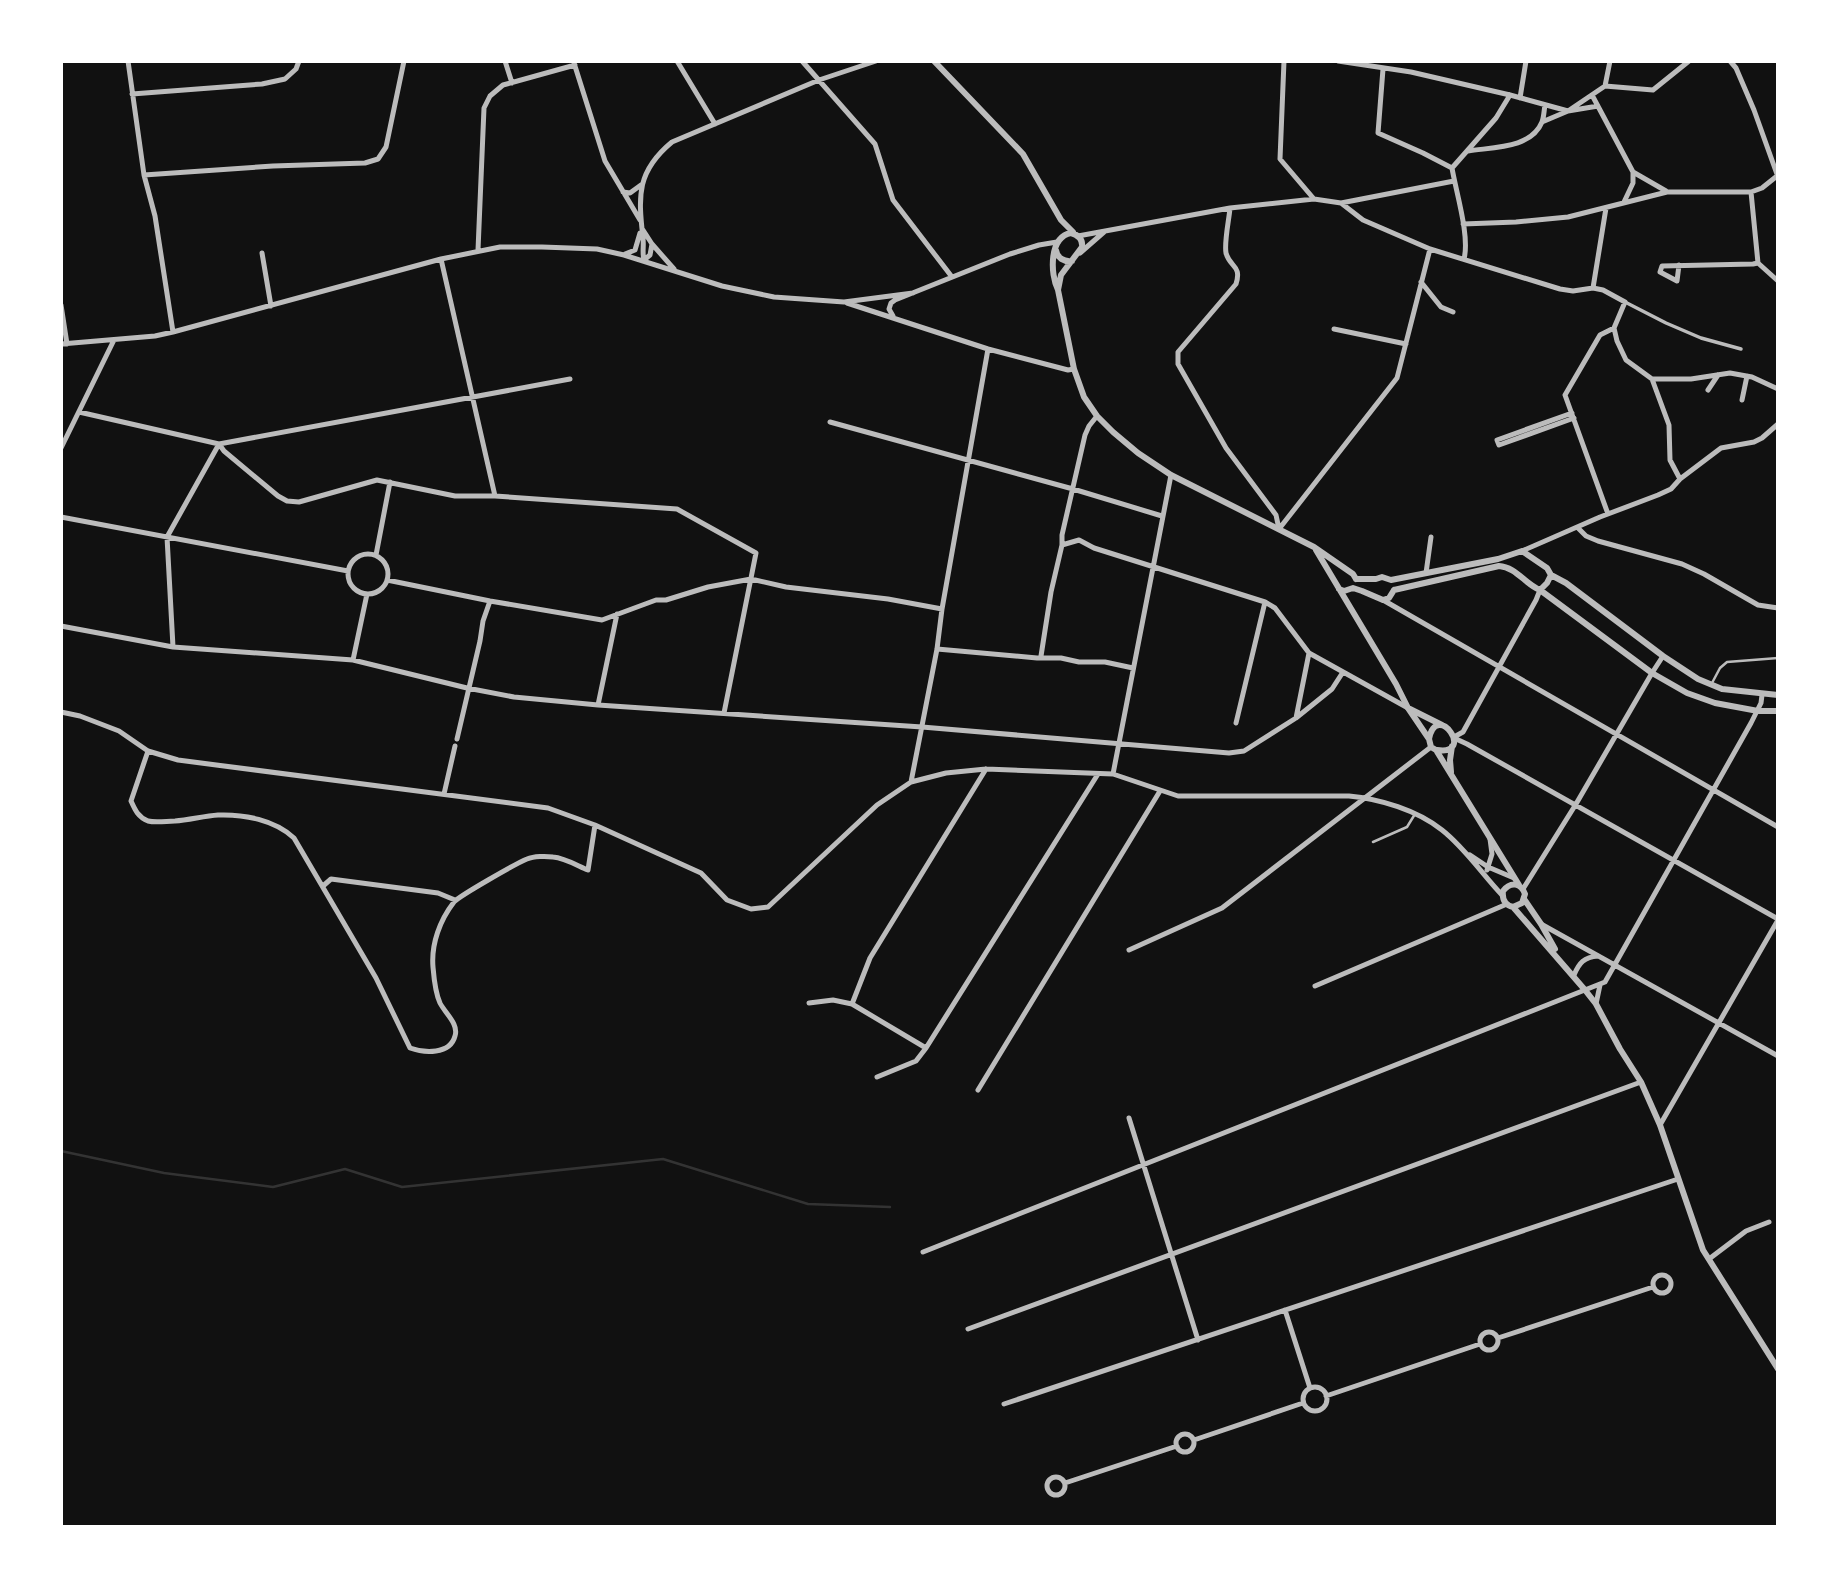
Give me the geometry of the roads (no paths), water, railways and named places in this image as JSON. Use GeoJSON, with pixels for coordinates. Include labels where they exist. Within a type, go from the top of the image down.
{"type":"FeatureCollection","features":[{"type":"Feature","properties":{"kind":"street"},"geometry":{"type":"LineString","coordinates":[[128,61],[173,332]]}},
{"type":"Feature","properties":{"kind":"street"},"geometry":{"type":"LineString","coordinates":[[132,94],[262,84],[285,79],[296,69],[299,61]]}},
{"type":"Feature","properties":{"kind":"street"},"geometry":{"type":"LineString","coordinates":[[145,175],[365,163],[378,159],[386,147],[404,61]]}},
{"type":"Feature","properties":{"kind":"street"},"geometry":{"type":"LineString","coordinates":[[505,61],[512,83]]}},
{"type":"Feature","properties":{"kind":"street"},"geometry":{"type":"LineString","coordinates":[[677,61],[715,124]]}},
{"type":"Feature","properties":{"kind":"street"},"geometry":{"type":"LineString","coordinates":[[802,61],[875,144],[893,200],[952,277]]}},
{"type":"Feature","properties":{"kind":"street"},"geometry":{"type":"LineString","coordinates":[[644,260],[641,185],[650,164],[666,146],[819,79],[876,61]]}},
{"type":"Feature","properties":{"kind":"street"},"geometry":{"type":"LineString","coordinates":[[934,61],[1023,154],[1061,220],[1077,235],[1083,245],[1079,254]]}},
{"type":"Feature","properties":{"kind":"street"},"geometry":{"type":"LineString","coordinates":[[1284,61],[1280,159],[1314,199]]}},
{"type":"Feature","properties":{"kind":"street"},"geometry":{"type":"LineString","coordinates":[[1338,61],[1407,72],[1568,111],[1598,106]]}},
{"type":"Feature","properties":{"kind":"street"},"geometry":{"type":"LineString","coordinates":[[1407,72],[1408,61]]}},
{"type":"Feature","properties":{"kind":"street"},"geometry":{"type":"LineString","coordinates":[[1520,98],[1526,61]]}},
{"type":"Feature","properties":{"kind":"street"},"geometry":{"type":"LineString","coordinates":[[1605,86],[1610,61]]}},
{"type":"Feature","properties":{"kind":"street"},"geometry":{"type":"LineString","coordinates":[[1542,122],[1568,111],[1605,86],[1653,90],[1689,61]]}},
{"type":"Feature","properties":{"kind":"street"},"geometry":{"type":"LineString","coordinates":[[1463,224],[1569,217],[1667,192],[1751,192],[1762,188],[1777,177],[1754,110],[1736,68],[1730,61]]}},
{"type":"Feature","properties":{"kind":"street"},"geometry":{"type":"LineString","coordinates":[[478,250],[484,108],[490,96],[503,85],[574,63],[605,161],[652,244],[676,271]]}},
{"type":"Feature","properties":{"kind":"street"},"geometry":{"type":"LineString","coordinates":[[1383,69],[1378,133],[1452,168]]}},
{"type":"Feature","properties":{"kind":"street"},"geometry":{"type":"LineString","coordinates":[[1452,168],[1496,118],[1510,95]]}},
{"type":"Feature","properties":{"kind":"street"},"geometry":{"type":"LineString","coordinates":[[1592,95],[1633,172],[1633,183],[1624,202]]}},
{"type":"Feature","properties":{"kind":"street"},"geometry":{"type":"LineString","coordinates":[[1468,150],[1515,144],[1532,137],[1542,122],[1545,105]]}},
{"type":"Feature","properties":{"kind":"street"},"geometry":{"type":"LineString","coordinates":[[1452,168],[1463,224],[1466,252],[1464,259]]}},
{"type":"Feature","properties":{"kind":"street"},"geometry":{"type":"LineString","coordinates":[[1633,172],[1667,192]]}},
{"type":"Feature","properties":{"kind":"street"},"geometry":{"type":"LineString","coordinates":[[894,317],[889,311],[891,303],[1010,254],[1039,245],[1057,243],[1067,233],[1077,235],[1230,208],[1314,199],[1341,203],[1454,181]]}},
{"type":"Feature","properties":{"kind":"street"},"geometry":{"type":"LineString","coordinates":[[623,192],[630,192],[641,185]]}},
{"type":"Feature","properties":{"kind":"street"},"geometry":{"type":"LineString","coordinates":[[1751,192],[1758,263]]}},
{"type":"Feature","properties":{"kind":"street"},"geometry":{"type":"LineString","coordinates":[[1341,203],[1363,219],[1430,249],[1560,289],[1603,290],[1666,323],[1702,338],[1741,349]]}},
{"type":"Feature","properties":{"kind":"street"},"geometry":{"type":"LineString","coordinates":[[1230,208],[1226,252],[1239,275],[1236,284],[1178,352],[1178,364],[1226,449],[1276,516],[1279,529]]}},
{"type":"Feature","properties":{"kind":"street"},"geometry":{"type":"LineString","coordinates":[[1593,288],[1606,208]]}},
{"type":"Feature","properties":{"kind":"street"},"geometry":{"type":"LineString","coordinates":[[1061,220],[1063,231],[1057,243],[1055,284],[1074,369],[1084,397],[1097,416],[1138,453],[1171,475],[1314,547],[1353,574],[1356,579]]}},
{"type":"Feature","properties":{"kind":"street"},"geometry":{"type":"LineString","coordinates":[[624,255],[635,250],[641,223]]}},
{"type":"Feature","properties":{"kind":"street"},"geometry":{"type":"LineString","coordinates":[[1058,290],[1061,275],[1072,261],[1106,230]]}},
{"type":"Feature","properties":{"kind":"street"},"geometry":{"type":"LineString","coordinates":[[1057,243],[1059,257],[1072,261]]}},
{"type":"Feature","properties":{"kind":"street"},"geometry":{"type":"LineString","coordinates":[[644,260],[650,255],[652,244]]}},
{"type":"Feature","properties":{"kind":"street"},"geometry":{"type":"LineString","coordinates":[[61,305],[64,344],[155,336],[441,259],[500,247],[597,250],[624,255],[722,286],[774,298],[844,302],[913,293]]}},
{"type":"Feature","properties":{"kind":"street"},"geometry":{"type":"LineString","coordinates":[[1279,529],[1397,378],[1430,249]]}},
{"type":"Feature","properties":{"kind":"street"},"geometry":{"type":"LineString","coordinates":[[262,253],[271,306]]}},
{"type":"Feature","properties":{"kind":"street"},"geometry":{"type":"LineString","coordinates":[[441,259],[495,496]]}},
{"type":"Feature","properties":{"kind":"street"},"geometry":{"type":"LineString","coordinates":[[1679,265],[1758,263],[1777,278]]}},
{"type":"Feature","properties":{"kind":"street"},"geometry":{"type":"LineString","coordinates":[[1421,282],[1441,307],[1453,312]]}},
{"type":"Feature","properties":{"kind":"street"},"geometry":{"type":"LineString","coordinates":[[844,302],[988,349],[1068,370],[1074,369]]}},
{"type":"Feature","properties":{"kind":"street"},"geometry":{"type":"LineString","coordinates":[[1625,302],[1614,328],[1617,341],[1626,360],[1653,379],[1691,379],[1730,373],[1746,376],[1778,389]]}},
{"type":"Feature","properties":{"kind":"street"},"geometry":{"type":"LineString","coordinates":[[1608,513],[1565,395],[1600,335],[1614,328]]}},
{"type":"Feature","properties":{"kind":"street"},"geometry":{"type":"LineString","coordinates":[[1334,329],[1406,344]]}},
{"type":"Feature","properties":{"kind":"street"},"geometry":{"type":"LineString","coordinates":[[61,448],[114,340]]}},
{"type":"Feature","properties":{"kind":"street"},"geometry":{"type":"LineString","coordinates":[[911,782],[937,649],[988,349]]}},
{"type":"Feature","properties":{"kind":"street"},"geometry":{"type":"LineString","coordinates":[[1708,390],[1718,375]]}},
{"type":"Feature","properties":{"kind":"street"},"geometry":{"type":"LineString","coordinates":[[1742,401],[1746,376]]}},
{"type":"Feature","properties":{"kind":"street"},"geometry":{"type":"LineString","coordinates":[[79,412],[219,444],[570,379]]}},
{"type":"Feature","properties":{"kind":"street"},"geometry":{"type":"LineString","coordinates":[[1653,379],[1669,425],[1670,460],[1679,480]]}},
{"type":"Feature","properties":{"kind":"street"},"geometry":{"type":"LineString","coordinates":[[1041,656],[1062,535],[1085,435],[1097,416]]}},
{"type":"Feature","properties":{"kind":"street"},"geometry":{"type":"LineString","coordinates":[[1573,416],[1499,445],[1497,440],[1573,416]]}},
{"type":"Feature","properties":{"kind":"street"},"geometry":{"type":"LineString","coordinates":[[830,422],[1162,516]]}},
{"type":"Feature","properties":{"kind":"street"},"geometry":{"type":"LineString","coordinates":[[1356,579],[1382,577],[1391,580],[1498,559],[1520,551],[1671,489],[1721,449],[1754,442],[1778,424]]}},
{"type":"Feature","properties":{"kind":"street"},"geometry":{"type":"LineString","coordinates":[[219,444],[269,489],[287,501],[299,502],[377,480],[455,496],[495,496],[677,509],[756,553],[724,713]]}},
{"type":"Feature","properties":{"kind":"street"},"geometry":{"type":"LineString","coordinates":[[173,647],[167,537],[219,444]]}},
{"type":"Feature","properties":{"kind":"street"},"geometry":{"type":"LineString","coordinates":[[1113,774],[1171,475]]}},
{"type":"Feature","properties":{"kind":"street"},"geometry":{"type":"LineString","coordinates":[[376,555],[390,482]]}},
{"type":"Feature","properties":{"kind":"street"},"geometry":{"type":"LineString","coordinates":[[61,517],[348,571]]}},
{"type":"Feature","properties":{"kind":"street"},"geometry":{"type":"LineString","coordinates":[[1578,528],[1586,536],[1598,541],[1682,564],[1758,605],[1778,608]]}},
{"type":"Feature","properties":{"kind":"street"},"geometry":{"type":"LineString","coordinates":[[1426,573],[1431,537]]}},
{"type":"Feature","properties":{"kind":"street"},"geometry":{"type":"LineString","coordinates":[[1062,545],[1079,540],[1094,548],[1265,602],[1275,608],[1309,653],[1452,732],[1451,774]]}},
{"type":"Feature","properties":{"kind":"street"},"geometry":{"type":"LineString","coordinates":[[1314,547],[1408,708],[1490,836],[1519,884],[1524,899],[1562,960]]}},
{"type":"Feature","properties":{"kind":"street"},"geometry":{"type":"LineString","coordinates":[[1509,568],[1509,560],[1520,551]]}},
{"type":"Feature","properties":{"kind":"street"},"geometry":{"type":"LineString","coordinates":[[1520,551],[1698,679],[1722,689],[1778,695]]}},
{"type":"Feature","properties":{"kind":"street"},"geometry":{"type":"LineString","coordinates":[[367,553],[376,555],[386,565],[387,580],[376,592],[359,592],[352,587],[348,579],[351,562],[367,553]]}},
{"type":"Feature","properties":{"kind":"street"},"geometry":{"type":"LineString","coordinates":[[1383,600],[1389,598],[1394,590],[1499,566],[1509,568],[1652,673],[1687,693],[1715,703],[1758,711],[1778,711]]}},
{"type":"Feature","properties":{"kind":"street"},"geometry":{"type":"LineString","coordinates":[[1338,587],[1338,575],[1347,572]]}},
{"type":"Feature","properties":{"kind":"street"},"geometry":{"type":"LineString","coordinates":[[1432,745],[1447,750],[1453,740],[1463,732],[1540,590],[1551,575]]}},
{"type":"Feature","properties":{"kind":"street"},"geometry":{"type":"LineString","coordinates":[[387,580],[602,620],[656,600],[666,600],[708,587],[751,579],[786,587],[888,599],[942,609]]}},
{"type":"Feature","properties":{"kind":"street"},"geometry":{"type":"LineString","coordinates":[[1351,607],[1351,590],[1356,579]]}},
{"type":"Feature","properties":{"kind":"street"},"geometry":{"type":"LineString","coordinates":[[1373,596],[1371,585],[1376,579]]}},
{"type":"Feature","properties":{"kind":"street"},"geometry":{"type":"LineString","coordinates":[[1391,580],[1394,590]]}},
{"type":"Feature","properties":{"kind":"street"},"geometry":{"type":"LineString","coordinates":[[1338,587],[1344,591],[1351,590],[1383,600],[1778,827]]}},
{"type":"Feature","properties":{"kind":"street"},"geometry":{"type":"LineString","coordinates":[[353,660],[367,594]]}},
{"type":"Feature","properties":{"kind":"street"},"geometry":{"type":"LineString","coordinates":[[457,739],[482,621],[490,601]]}},
{"type":"Feature","properties":{"kind":"street"},"geometry":{"type":"LineString","coordinates":[[1236,723],[1265,602]]}},
{"type":"Feature","properties":{"kind":"street"},"geometry":{"type":"LineString","coordinates":[[598,705],[617,614]]}},
{"type":"Feature","properties":{"kind":"street"},"geometry":{"type":"LineString","coordinates":[[61,626],[173,647],[353,660],[514,697],[1229,753],[1244,751],[1296,718],[1332,690],[1343,672]]}},
{"type":"Feature","properties":{"kind":"street"},"geometry":{"type":"LineString","coordinates":[[937,649],[1105,662],[1133,668]]}},
{"type":"Feature","properties":{"kind":"street"},"geometry":{"type":"LineString","coordinates":[[1296,718],[1309,653]]}},
{"type":"Feature","properties":{"kind":"street"},"geometry":{"type":"LineString","coordinates":[[1502,895],[1510,885],[1519,884],[1576,804],[1663,656]]}},
{"type":"Feature","properties":{"kind":"street"},"geometry":{"type":"LineString","coordinates":[[923,1252],[1605,982],[1672,859],[1758,711],[1762,695]]}},
{"type":"Feature","properties":{"kind":"street"},"geometry":{"type":"LineString","coordinates":[[61,712],[80,716],[119,731],[148,751],[177,760],[548,808],[595,825],[701,873],[727,900],[751,909],[768,907],[877,805],[911,782],[946,773],[986,769],[1113,774],[1178,796],[1364,798],[1415,814],[1442,830],[1488,867],[1519,884]]}},
{"type":"Feature","properties":{"kind":"street"},"geometry":{"type":"LineString","coordinates":[[1432,745],[1430,734],[1433,729],[1444,726]]}},
{"type":"Feature","properties":{"kind":"street"},"geometry":{"type":"LineString","coordinates":[[1453,740],[1467,744],[1576,804],[1778,919],[1660,1125]]}},
{"type":"Feature","properties":{"kind":"street"},"geometry":{"type":"LineString","coordinates":[[1129,950],[1222,908],[1432,745]]}},
{"type":"Feature","properties":{"kind":"street"},"geometry":{"type":"LineString","coordinates":[[444,794],[455,746]]}},
{"type":"Feature","properties":{"kind":"street"},"geometry":{"type":"LineString","coordinates":[[148,751],[131,801],[137,814],[150,822],[218,815],[245,817],[285,830],[294,838],[376,978],[410,1048],[421,1052],[440,1051],[449,1046],[456,1037],[456,1027],[440,1003],[432,964],[440,925],[455,900],[529,858],[556,857],[588,870],[595,825]]}},
{"type":"Feature","properties":{"kind":"street"},"geometry":{"type":"LineString","coordinates":[[852,1004],[870,958],[986,769]]}},
{"type":"Feature","properties":{"kind":"street"},"geometry":{"type":"LineString","coordinates":[[877,1077],[916,1061],[926,1048],[1098,774]]}},
{"type":"Feature","properties":{"kind":"street"},"geometry":{"type":"LineString","coordinates":[[978,1090],[1160,791]]}},
{"type":"Feature","properties":{"kind":"street"},"geometry":{"type":"LineString","coordinates":[[1486,877],[1492,854],[1490,836]]}},
{"type":"Feature","properties":{"kind":"street"},"geometry":{"type":"LineString","coordinates":[[1465,851],[1510,905],[1562,960],[1596,1004],[1641,1082],[1660,1125],[1703,1250],[1778,1369]]}},
{"type":"Feature","properties":{"kind":"street"},"geometry":{"type":"LineString","coordinates":[[323,886],[331,879],[438,893],[455,900]]}},
{"type":"Feature","properties":{"kind":"street"},"geometry":{"type":"LineString","coordinates":[[1315,986],[1510,905],[1522,903],[1524,899]]}},
{"type":"Feature","properties":{"kind":"street"},"geometry":{"type":"LineString","coordinates":[[1541,924],[1778,1056]]}},
{"type":"Feature","properties":{"kind":"street"},"geometry":{"type":"LineString","coordinates":[[1574,975],[1585,958],[1598,956]]}},
{"type":"Feature","properties":{"kind":"street"},"geometry":{"type":"LineString","coordinates":[[1596,1004],[1600,985]]}},
{"type":"Feature","properties":{"kind":"street"},"geometry":{"type":"LineString","coordinates":[[809,1003],[833,1000],[852,1004],[926,1048]]}},
{"type":"Feature","properties":{"kind":"street"},"geometry":{"type":"LineString","coordinates":[[968,1329],[1641,1082]]}},
{"type":"Feature","properties":{"kind":"street"},"geometry":{"type":"LineString","coordinates":[[1129,1118],[1198,1340]]}},
{"type":"Feature","properties":{"kind":"street"},"geometry":{"type":"LineString","coordinates":[[1004,1404],[1678,1179]]}},
{"type":"Feature","properties":{"kind":"street"},"geometry":{"type":"LineString","coordinates":[[1709,1259],[1746,1231],[1769,1222]]}},
{"type":"Feature","properties":{"kind":"street"},"geometry":{"type":"LineString","coordinates":[[1498,1338],[1653,1287]]}},
{"type":"Feature","properties":{"kind":"street"},"geometry":{"type":"LineString","coordinates":[[1285,1310],[1310,1388]]}},
{"type":"Feature","properties":{"kind":"street"},"geometry":{"type":"LineString","coordinates":[[1486,1333],[1493,1333],[1498,1338],[1498,1345],[1492,1350],[1485,1350],[1480,1344],[1481,1337],[1486,1333]]}},
{"type":"Feature","properties":{"kind":"street"},"geometry":{"type":"LineString","coordinates":[[1326,1396],[1480,1344]]}},
{"type":"Feature","properties":{"kind":"street"},"geometry":{"type":"LineString","coordinates":[[1310,1388],[1318,1388],[1326,1396],[1326,1404],[1317,1411],[1309,1410],[1303,1403],[1304,1395],[1310,1388]]}},
{"type":"Feature","properties":{"kind":"street"},"geometry":{"type":"LineString","coordinates":[[1194,1440],[1303,1403]]}},
{"type":"Feature","properties":{"kind":"street"},"geometry":{"type":"LineString","coordinates":[[1182,1434],[1190,1435],[1194,1440],[1194,1447],[1188,1452],[1181,1451],[1177,1446],[1177,1439],[1182,1434]]}},
{"type":"Feature","properties":{"kind":"street"},"geometry":{"type":"LineString","coordinates":[[1065,1483],[1177,1446]]}},
{"type":"Feature","properties":{"kind":"lane"},"geometry":{"type":"LineString","coordinates":[[1711,684],[1720,668],[1727,662],[1778,658]]}},
{"type":"Feature","properties":{"kind":"lane"},"geometry":{"type":"LineString","coordinates":[[1373,842],[1408,827],[1415,814]]}},
{"type":"Feature","properties":{"kind":"waterway"},"geometry":{"type":"LineString","coordinates":[[61,1151],[164,1173],[273,1187],[345,1169],[402,1187],[663,1159],[808,1204],[890,1207]]}}]}
